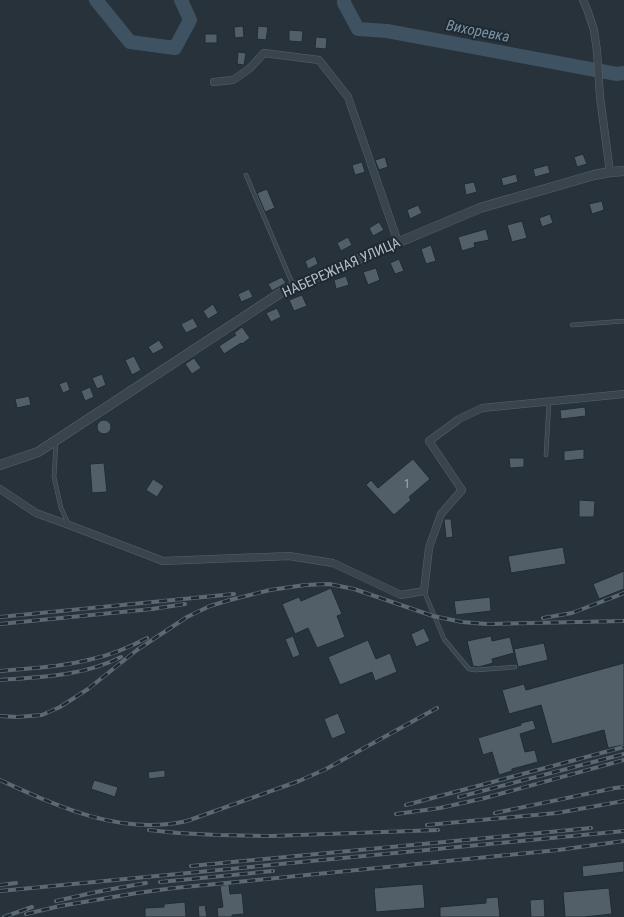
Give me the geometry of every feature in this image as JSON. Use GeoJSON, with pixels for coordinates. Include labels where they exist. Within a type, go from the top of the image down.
{"type":"FeatureCollection","features":[{"type":"Feature","properties":{"kind":"street"},"geometry":{"type":"LineString","coordinates":[[583,0],[594,30],[600,97],[610,172]]}},
{"type":"Feature","properties":{"kind":"street"},"geometry":{"type":"LineString","coordinates":[[214,82],[233,80],[249,69],[264,53],[319,60],[348,97],[398,242]]}},
{"type":"Feature","properties":{"kind":"street","name":"НАБЕРЕЖНАЯ УЛИЦА"},"geometry":{"type":"LineString","coordinates":[[0,465],[38,452],[56,441],[285,290],[480,208],[610,172],[624,170]]}},
{"type":"Feature","properties":{"kind":"street"},"geometry":{"type":"LineString","coordinates":[[0,489],[36,513],[163,561],[289,556],[333,563],[401,596],[424,591],[429,548],[441,514],[462,490],[429,441],[459,419],[482,408],[624,394]]}},
{"type":"Feature","properties":{"kind":"lane"},"geometry":{"type":"LineString","coordinates":[[246,175],[294,286]]}},
{"type":"Feature","properties":{"kind":"lane"},"geometry":{"type":"LineString","coordinates":[[572,325],[624,321]]}},
{"type":"Feature","properties":{"kind":"lane"},"geometry":{"type":"LineString","coordinates":[[546,456],[549,401]]}},
{"type":"Feature","properties":{"kind":"lane"},"geometry":{"type":"LineString","coordinates":[[56,441],[54,477],[61,508],[69,525]]}},
{"type":"Feature","properties":{"kind":"lane"},"geometry":{"type":"LineString","coordinates":[[424,591],[444,639],[469,669],[476,670],[515,667]]}},
{"type":"Feature","properties":{"kind":"building"},"geometry":{"type":"Polygon","coordinates":[[[243,26],[244,37],[235,38],[234,27],[243,26]]]}},
{"type":"Feature","properties":{"kind":"building"},"geometry":{"type":"Polygon","coordinates":[[[258,26],[268,27],[266,40],[257,39],[258,26]]]}},
{"type":"Feature","properties":{"kind":"building"},"geometry":{"type":"Polygon","coordinates":[[[289,30],[303,31],[302,42],[289,41],[289,30]]]}},
{"type":"Feature","properties":{"kind":"building"},"geometry":{"type":"Polygon","coordinates":[[[205,34],[217,34],[217,43],[205,43],[205,34]]]}},
{"type":"Feature","properties":{"kind":"building"},"geometry":{"type":"Polygon","coordinates":[[[316,37],[327,38],[326,49],[315,48],[316,37]]]}},
{"type":"Feature","properties":{"kind":"building"},"geometry":{"type":"Polygon","coordinates":[[[238,52],[246,53],[244,65],[237,64],[238,52]]]}},
{"type":"Feature","properties":{"kind":"building"},"geometry":{"type":"Polygon","coordinates":[[[583,154],[587,164],[577,167],[574,157],[583,154]]]}},
{"type":"Feature","properties":{"kind":"building"},"geometry":{"type":"Polygon","coordinates":[[[385,157],[388,167],[379,170],[375,160],[385,157]]]}},
{"type":"Feature","properties":{"kind":"building"},"geometry":{"type":"Polygon","coordinates":[[[362,162],[365,172],[355,175],[352,165],[362,162]]]}},
{"type":"Feature","properties":{"kind":"building"},"geometry":{"type":"Polygon","coordinates":[[[548,165],[550,173],[535,177],[533,169],[548,165]]]}},
{"type":"Feature","properties":{"kind":"building"},"geometry":{"type":"Polygon","coordinates":[[[516,174],[518,182],[503,186],[501,178],[516,174]]]}},
{"type":"Feature","properties":{"kind":"building"},"geometry":{"type":"Polygon","coordinates":[[[474,182],[477,192],[466,195],[464,184],[474,182]]]}},
{"type":"Feature","properties":{"kind":"building"},"geometry":{"type":"Polygon","coordinates":[[[267,189],[275,208],[265,212],[257,193],[267,189]]]}},
{"type":"Feature","properties":{"kind":"building"},"geometry":{"type":"Polygon","coordinates":[[[602,201],[604,210],[592,214],[589,204],[602,201]]]}},
{"type":"Feature","properties":{"kind":"building"},"geometry":{"type":"Polygon","coordinates":[[[418,205],[422,213],[410,219],[407,210],[418,205]]]}},
{"type":"Feature","properties":{"kind":"building"},"geometry":{"type":"Polygon","coordinates":[[[550,214],[553,223],[542,227],[539,218],[550,214]]]}},
{"type":"Feature","properties":{"kind":"building"},"geometry":{"type":"Polygon","coordinates":[[[522,221],[527,238],[512,242],[507,225],[522,221]]]}},
{"type":"Feature","properties":{"kind":"building"},"geometry":{"type":"Polygon","coordinates":[[[379,222],[384,230],[373,236],[369,228],[379,222]]]}},
{"type":"Feature","properties":{"kind":"building"},"geometry":{"type":"Polygon","coordinates":[[[486,229],[489,240],[474,243],[475,247],[462,251],[458,237],[486,229]]]}},
{"type":"Feature","properties":{"kind":"building"},"geometry":{"type":"Polygon","coordinates":[[[348,237],[352,245],[341,251],[337,243],[348,237]]]}},
{"type":"Feature","properties":{"kind":"building"},"geometry":{"type":"Polygon","coordinates":[[[431,245],[436,261],[426,264],[421,249],[431,245]]]}},
{"type":"Feature","properties":{"kind":"building"},"geometry":{"type":"Polygon","coordinates":[[[315,256],[318,264],[308,269],[305,261],[315,256]]]}},
{"type":"Feature","properties":{"kind":"building"},"geometry":{"type":"Polygon","coordinates":[[[399,259],[404,271],[395,274],[390,263],[399,259]]]}},
{"type":"Feature","properties":{"kind":"building"},"geometry":{"type":"Polygon","coordinates":[[[376,268],[380,280],[368,285],[363,272],[376,268]]]}},
{"type":"Feature","properties":{"kind":"building"},"geometry":{"type":"Polygon","coordinates":[[[346,276],[349,285],[336,289],[334,280],[346,276]]]}},
{"type":"Feature","properties":{"kind":"building"},"geometry":{"type":"Polygon","coordinates":[[[282,277],[286,283],[272,291],[268,284],[282,277]]]}},
{"type":"Feature","properties":{"kind":"building"},"geometry":{"type":"Polygon","coordinates":[[[249,289],[253,297],[241,302],[238,294],[249,289]]]}},
{"type":"Feature","properties":{"kind":"building"},"geometry":{"type":"Polygon","coordinates":[[[302,295],[307,306],[294,311],[289,300],[302,295]]]}},
{"type":"Feature","properties":{"kind":"building"},"geometry":{"type":"Polygon","coordinates":[[[213,304],[218,313],[208,319],[203,311],[213,304]]]}},
{"type":"Feature","properties":{"kind":"building"},"geometry":{"type":"Polygon","coordinates":[[[277,308],[281,317],[271,322],[266,313],[277,308]]]}},
{"type":"Feature","properties":{"kind":"building"},"geometry":{"type":"Polygon","coordinates":[[[193,318],[198,327],[186,333],[181,324],[193,318]]]}},
{"type":"Feature","properties":{"kind":"building"},"geometry":{"type":"Polygon","coordinates":[[[242,327],[250,338],[224,354],[219,346],[236,335],[234,333],[242,327]]]}},
{"type":"Feature","properties":{"kind":"building"},"geometry":{"type":"Polygon","coordinates":[[[159,340],[164,348],[153,354],[148,347],[159,340]]]}},
{"type":"Feature","properties":{"kind":"building"},"geometry":{"type":"Polygon","coordinates":[[[134,356],[141,370],[132,375],[125,360],[134,356]]]}},
{"type":"Feature","properties":{"kind":"building"},"geometry":{"type":"Polygon","coordinates":[[[194,358],[201,368],[192,374],[185,364],[194,358]]]}},
{"type":"Feature","properties":{"kind":"building"},"geometry":{"type":"Polygon","coordinates":[[[102,374],[106,385],[97,389],[92,378],[102,374]]]}},
{"type":"Feature","properties":{"kind":"building"},"geometry":{"type":"Polygon","coordinates":[[[67,381],[70,390],[63,393],[59,384],[67,381]]]}},
{"type":"Feature","properties":{"kind":"building"},"geometry":{"type":"Polygon","coordinates":[[[90,387],[94,397],[85,401],[81,391],[90,387]]]}},
{"type":"Feature","properties":{"kind":"building"},"geometry":{"type":"Polygon","coordinates":[[[29,396],[31,405],[17,408],[15,399],[29,396]]]}},
{"type":"Feature","properties":{"kind":"building"},"geometry":{"type":"Polygon","coordinates":[[[585,407],[586,416],[561,419],[560,410],[585,407]]]}},
{"type":"Feature","properties":{"kind":"building"},"geometry":{"type":"Polygon","coordinates":[[[101,420],[107,420],[111,424],[111,430],[107,434],[101,434],[97,430],[97,424],[101,420]]]}},
{"type":"Feature","properties":{"kind":"building"},"geometry":{"type":"Polygon","coordinates":[[[584,449],[584,459],[564,461],[564,451],[584,449]]]}},
{"type":"Feature","properties":{"kind":"building"},"geometry":{"type":"Polygon","coordinates":[[[509,458],[524,458],[524,467],[510,468],[509,458]]]}},
{"type":"Feature","properties":{"kind":"building"},"geometry":{"type":"Polygon","coordinates":[[[413,459],[430,479],[409,497],[411,500],[394,515],[366,485],[371,480],[378,488],[413,459]]]}},
{"type":"Feature","properties":{"kind":"building"},"geometry":{"type":"Polygon","coordinates":[[[104,463],[107,492],[92,493],[90,464],[104,463]]]}},
{"type":"Feature","properties":{"kind":"building"},"geometry":{"type":"Polygon","coordinates":[[[153,479],[164,486],[157,497],[146,490],[153,479]]]}},
{"type":"Feature","properties":{"kind":"building"},"geometry":{"type":"Polygon","coordinates":[[[579,500],[595,501],[594,517],[579,517],[579,500]]]}},
{"type":"Feature","properties":{"kind":"building"},"geometry":{"type":"Polygon","coordinates":[[[444,519],[451,519],[453,537],[446,538],[444,519]]]}},
{"type":"Feature","properties":{"kind":"building"},"geometry":{"type":"Polygon","coordinates":[[[563,547],[566,564],[511,573],[508,556],[563,547]]]}},
{"type":"Feature","properties":{"kind":"building"},"geometry":{"type":"Polygon","coordinates":[[[624,571],[624,589],[599,599],[593,584],[624,571]]]}},
{"type":"Feature","properties":{"kind":"building"},"geometry":{"type":"Polygon","coordinates":[[[331,588],[342,614],[337,616],[345,637],[317,648],[308,628],[295,634],[282,604],[299,597],[301,601],[331,588]]]}},
{"type":"Feature","properties":{"kind":"building"},"geometry":{"type":"Polygon","coordinates":[[[490,597],[491,611],[456,615],[454,601],[490,597]]]}},
{"type":"Feature","properties":{"kind":"building"},"geometry":{"type":"Polygon","coordinates":[[[424,628],[430,641],[416,647],[411,634],[424,628]]]}},
{"type":"Feature","properties":{"kind":"building"},"geometry":{"type":"Polygon","coordinates":[[[293,636],[300,655],[293,658],[285,639],[293,636]]]}},
{"type":"Feature","properties":{"kind":"building"},"geometry":{"type":"Polygon","coordinates":[[[491,636],[492,641],[510,637],[514,653],[492,659],[493,663],[479,667],[473,666],[467,641],[491,636]]]}},
{"type":"Feature","properties":{"kind":"building"},"geometry":{"type":"Polygon","coordinates":[[[368,640],[376,659],[390,653],[397,672],[375,681],[372,672],[340,685],[328,657],[368,640]]]}},
{"type":"Feature","properties":{"kind":"building"},"geometry":{"type":"Polygon","coordinates":[[[544,643],[548,660],[518,667],[514,649],[544,643]]]}},
{"type":"Feature","properties":{"kind":"building"},"geometry":{"type":"Polygon","coordinates":[[[624,663],[624,745],[608,748],[604,730],[552,744],[541,705],[509,714],[502,690],[524,684],[526,690],[624,663]]]}},
{"type":"Feature","properties":{"kind":"building"},"geometry":{"type":"Polygon","coordinates":[[[338,713],[346,733],[332,739],[324,719],[338,713]]]}},
{"type":"Feature","properties":{"kind":"building"},"geometry":{"type":"Polygon","coordinates":[[[533,720],[536,729],[520,734],[525,752],[535,750],[538,762],[512,769],[512,771],[499,775],[492,752],[483,755],[478,738],[533,720]]]}},
{"type":"Feature","properties":{"kind":"building"},"geometry":{"type":"Polygon","coordinates":[[[165,770],[165,777],[149,779],[148,772],[165,770]]]}},
{"type":"Feature","properties":{"kind":"building"},"geometry":{"type":"Polygon","coordinates":[[[94,780],[118,787],[115,797],[91,789],[94,780]]]}},
{"type":"Feature","properties":{"kind":"building"},"geometry":{"type":"Polygon","coordinates":[[[624,861],[624,872],[583,877],[582,866],[624,861]]]}},
{"type":"Feature","properties":{"kind":"building"},"geometry":{"type":"Polygon","coordinates":[[[229,884],[230,894],[242,893],[244,914],[232,915],[232,917],[218,917],[217,908],[223,907],[220,886],[229,884]]]}},
{"type":"Feature","properties":{"kind":"building"},"geometry":{"type":"Polygon","coordinates":[[[423,884],[425,908],[376,912],[374,888],[423,884]]]}},
{"type":"Feature","properties":{"kind":"building"},"geometry":{"type":"Polygon","coordinates":[[[609,888],[612,914],[584,917],[565,917],[563,892],[609,888]]]}},
{"type":"Feature","properties":{"kind":"building"},"geometry":{"type":"Polygon","coordinates":[[[498,897],[500,917],[440,917],[440,907],[486,903],[486,898],[498,897]]]}},
{"type":"Feature","properties":{"kind":"building"},"geometry":{"type":"Polygon","coordinates":[[[544,899],[545,917],[531,917],[530,900],[544,899]]]}},
{"type":"Feature","properties":{"kind":"building"},"geometry":{"type":"Polygon","coordinates":[[[185,902],[186,917],[145,917],[145,908],[164,907],[164,904],[185,902]]]}},
{"type":"Feature","properties":{"kind":"building"},"geometry":{"type":"Polygon","coordinates":[[[205,905],[207,917],[199,917],[198,906],[205,905]]]}},
{"type":"Feature","properties":{"kind":"waterway","name":"Вихоревка"},"geometry":{"type":"LineString","coordinates":[[96,0],[130,42],[175,48],[190,20],[181,0]]}},
{"type":"Feature","properties":{"kind":"waterway","name":"Вихоревка"},"geometry":{"type":"LineString","coordinates":[[344,0],[344,3],[358,29],[387,31],[617,74],[624,73]]}},
{"type":"Feature","properties":{"kind":"railway"},"geometry":{"type":"LineString","coordinates":[[0,716],[17,717],[42,715],[60,707],[88,689],[137,650],[187,617],[210,606],[270,590],[305,585],[329,584],[354,589],[433,616],[462,622],[487,624],[624,621]]}},
{"type":"Feature","properties":{"kind":"railway"},"geometry":{"type":"LineString","coordinates":[[543,618],[572,613],[624,593]]}},
{"type":"Feature","properties":{"kind":"railway"},"geometry":{"type":"LineString","coordinates":[[0,617],[234,594]]}},
{"type":"Feature","properties":{"kind":"railway"},"geometry":{"type":"LineString","coordinates":[[0,624],[152,609],[185,604]]}},
{"type":"Feature","properties":{"kind":"railway"},"geometry":{"type":"LineString","coordinates":[[0,671],[81,662],[127,648],[147,638]]}},
{"type":"Feature","properties":{"kind":"railway"},"geometry":{"type":"LineString","coordinates":[[0,680],[77,672],[121,657]]}},
{"type":"Feature","properties":{"kind":"railway"},"geometry":{"type":"LineString","coordinates":[[0,780],[68,809],[114,822],[138,825],[162,825],[187,821],[299,781],[326,769],[437,708]]}},
{"type":"Feature","properties":{"kind":"railway"},"geometry":{"type":"LineString","coordinates":[[406,805],[624,747]]}},
{"type":"Feature","properties":{"kind":"railway"},"geometry":{"type":"LineString","coordinates":[[459,797],[624,754]]}},
{"type":"Feature","properties":{"kind":"railway"},"geometry":{"type":"LineString","coordinates":[[396,814],[440,808],[485,798],[624,760]]}},
{"type":"Feature","properties":{"kind":"railway"},"geometry":{"type":"LineString","coordinates":[[495,813],[624,787]]}},
{"type":"Feature","properties":{"kind":"railway"},"geometry":{"type":"LineString","coordinates":[[427,825],[557,813],[624,801]]}},
{"type":"Feature","properties":{"kind":"railway"},"geometry":{"type":"LineString","coordinates":[[191,866],[591,828]]}},
{"type":"Feature","properties":{"kind":"railway"},"geometry":{"type":"LineString","coordinates":[[149,830],[217,835],[271,836],[438,830]]}},
{"type":"Feature","properties":{"kind":"railway"},"geometry":{"type":"LineString","coordinates":[[0,891],[624,831]]}},
{"type":"Feature","properties":{"kind":"railway"},"geometry":{"type":"LineString","coordinates":[[26,914],[60,906],[174,888],[558,850],[624,841]]}},
{"type":"Feature","properties":{"kind":"railway"},"geometry":{"type":"LineString","coordinates":[[160,882],[273,871]]}},
{"type":"Feature","properties":{"kind":"railway"},"geometry":{"type":"LineString","coordinates":[[0,885],[16,883]]}},
{"type":"Feature","properties":{"kind":"railway"},"geometry":{"type":"LineString","coordinates":[[56,901],[146,883]]}},
{"type":"Feature","properties":{"kind":"railway"},"geometry":{"type":"LineString","coordinates":[[4,917],[32,907]]}}]}
